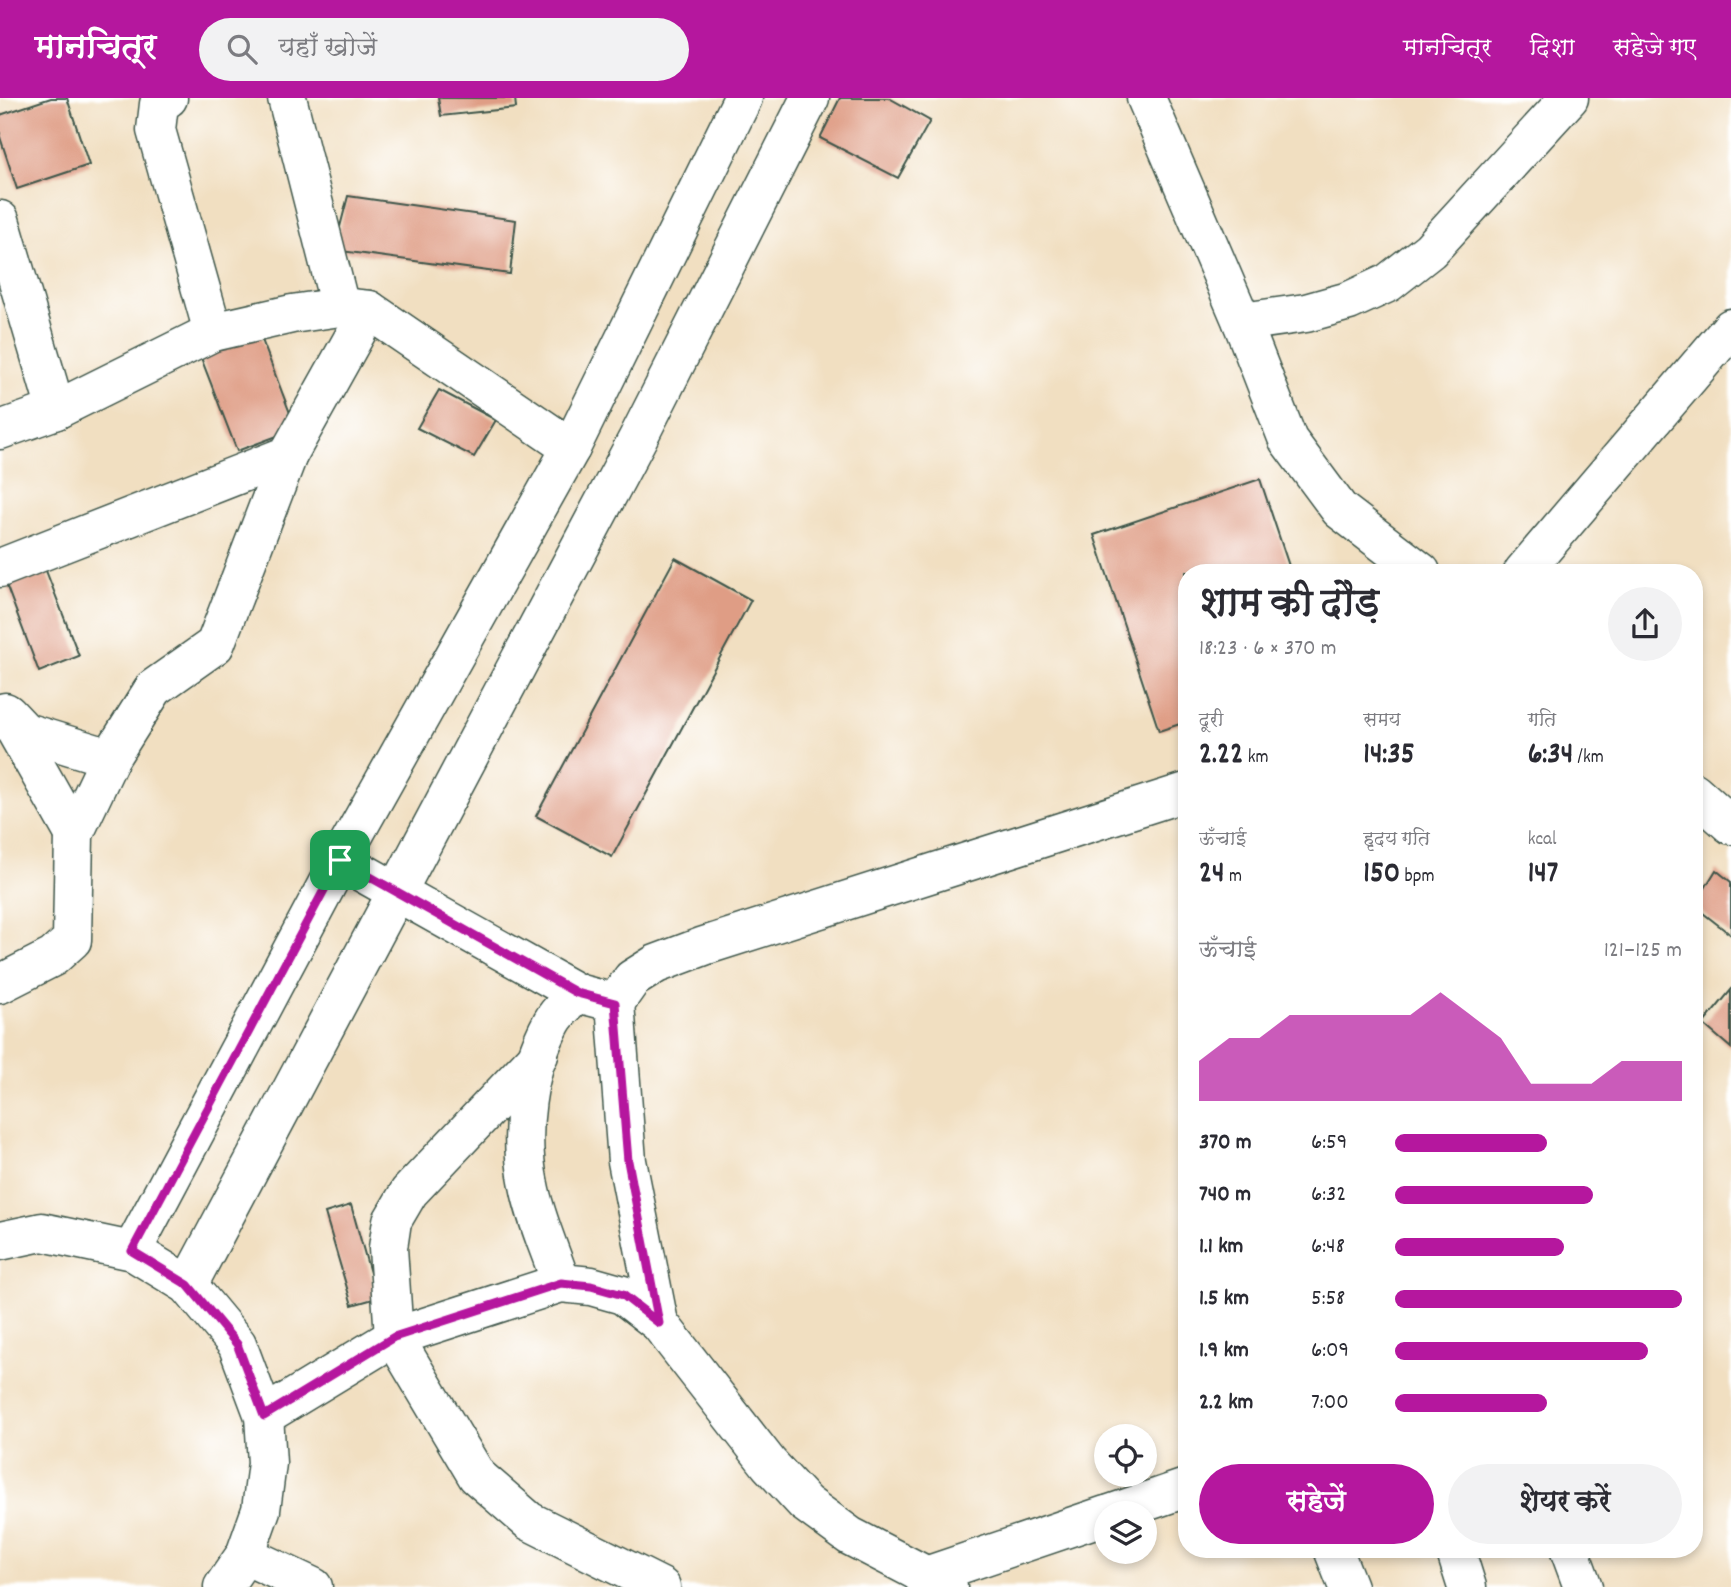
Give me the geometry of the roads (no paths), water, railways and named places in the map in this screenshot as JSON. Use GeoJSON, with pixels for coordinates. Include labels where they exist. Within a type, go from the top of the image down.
{"type":"FeatureCollection","features":[{"type":"Feature","properties":{"kind":"street"},"geometry":{"type":"LineString","coordinates":[[168,98],[159,104],[156,130],[213,332]]}},
{"type":"Feature","properties":{"kind":"street"},"geometry":{"type":"LineString","coordinates":[[286,98],[355,309],[571,448]]}},
{"type":"Feature","properties":{"kind":"street"},"geometry":{"type":"LineString","coordinates":[[132,1251],[340,860],[571,448],[743,98]]}},
{"type":"Feature","properties":{"kind":"street"},"geometry":{"type":"LineString","coordinates":[[188,1285],[638,439],[810,98]]}},
{"type":"Feature","properties":{"kind":"street"},"geometry":{"type":"LineString","coordinates":[[1146,98],[1242,322],[1288,440],[1340,510],[1411,564]]}},
{"type":"Feature","properties":{"kind":"street"},"geometry":{"type":"LineString","coordinates":[[1242,322],[1317,310],[1349,301],[1388,283],[1430,250],[1569,98]]}},
{"type":"Feature","properties":{"kind":"street"},"geometry":{"type":"LineString","coordinates":[[3,242],[56,410]]}},
{"type":"Feature","properties":{"kind":"street"},"geometry":{"type":"LineString","coordinates":[[0,429],[56,410],[213,332],[355,309]]}},
{"type":"Feature","properties":{"kind":"street"},"geometry":{"type":"LineString","coordinates":[[0,984],[52,957],[72,940],[74,834],[110,758],[153,688],[215,645],[288,455],[355,309]]}},
{"type":"Feature","properties":{"kind":"street"},"geometry":{"type":"LineString","coordinates":[[1530,564],[1731,328]]}},
{"type":"Feature","properties":{"kind":"street"},"geometry":{"type":"LineString","coordinates":[[0,568],[288,455]]}},
{"type":"Feature","properties":{"kind":"street"},"geometry":{"type":"LineString","coordinates":[[3,709],[25,732],[110,758]]}},
{"type":"Feature","properties":{"kind":"street"},"geometry":{"type":"LineString","coordinates":[[3,709],[74,834]]}},
{"type":"Feature","properties":{"kind":"street"},"geometry":{"type":"LineString","coordinates":[[659,1323],[628,1161],[615,1003],[632,979],[656,964],[704,946],[1178,795]]}},
{"type":"Feature","properties":{"kind":"street"},"geometry":{"type":"LineString","coordinates":[[1703,800],[1731,825]]}},
{"type":"Feature","properties":{"kind":"street"},"geometry":{"type":"LineString","coordinates":[[340,860],[577,993],[615,1003]]}},
{"type":"Feature","properties":{"kind":"street"},"geometry":{"type":"LineString","coordinates":[[561,1283],[529,1186],[524,1141],[528,1088],[539,1055],[553,1020],[577,993]]}},
{"type":"Feature","properties":{"kind":"street"},"geometry":{"type":"LineString","coordinates":[[539,1055],[409,1192],[393,1222],[388,1248],[394,1337],[477,1476],[529,1521],[637,1582]]}},
{"type":"Feature","properties":{"kind":"street"},"geometry":{"type":"LineString","coordinates":[[0,1241],[42,1232],[132,1251],[188,1285],[237,1344],[264,1416],[268,1463],[261,1510],[245,1555],[223,1587]]}},
{"type":"Feature","properties":{"kind":"street"},"geometry":{"type":"LineString","coordinates":[[264,1416],[394,1337],[561,1283],[591,1286],[623,1295],[659,1323],[769,1464],[805,1503],[850,1535],[936,1583],[1094,1520]]}},
{"type":"Feature","properties":{"kind":"street"},"geometry":{"type":"LineString","coordinates":[[1147,1501],[1178,1491]]}},
{"type":"Feature","properties":{"kind":"street"},"geometry":{"type":"LineString","coordinates":[[245,1555],[313,1587]]}},
{"type":"Feature","properties":{"kind":"street"},"geometry":{"type":"LineString","coordinates":[[1337,1558],[1348,1587]]}},
{"type":"Feature","properties":{"kind":"street"},"geometry":{"type":"LineString","coordinates":[[1458,1558],[1467,1587]]}},
{"type":"Feature","properties":{"kind":"street"},"geometry":{"type":"LineString","coordinates":[[1572,1558],[1583,1587]]}}]}
